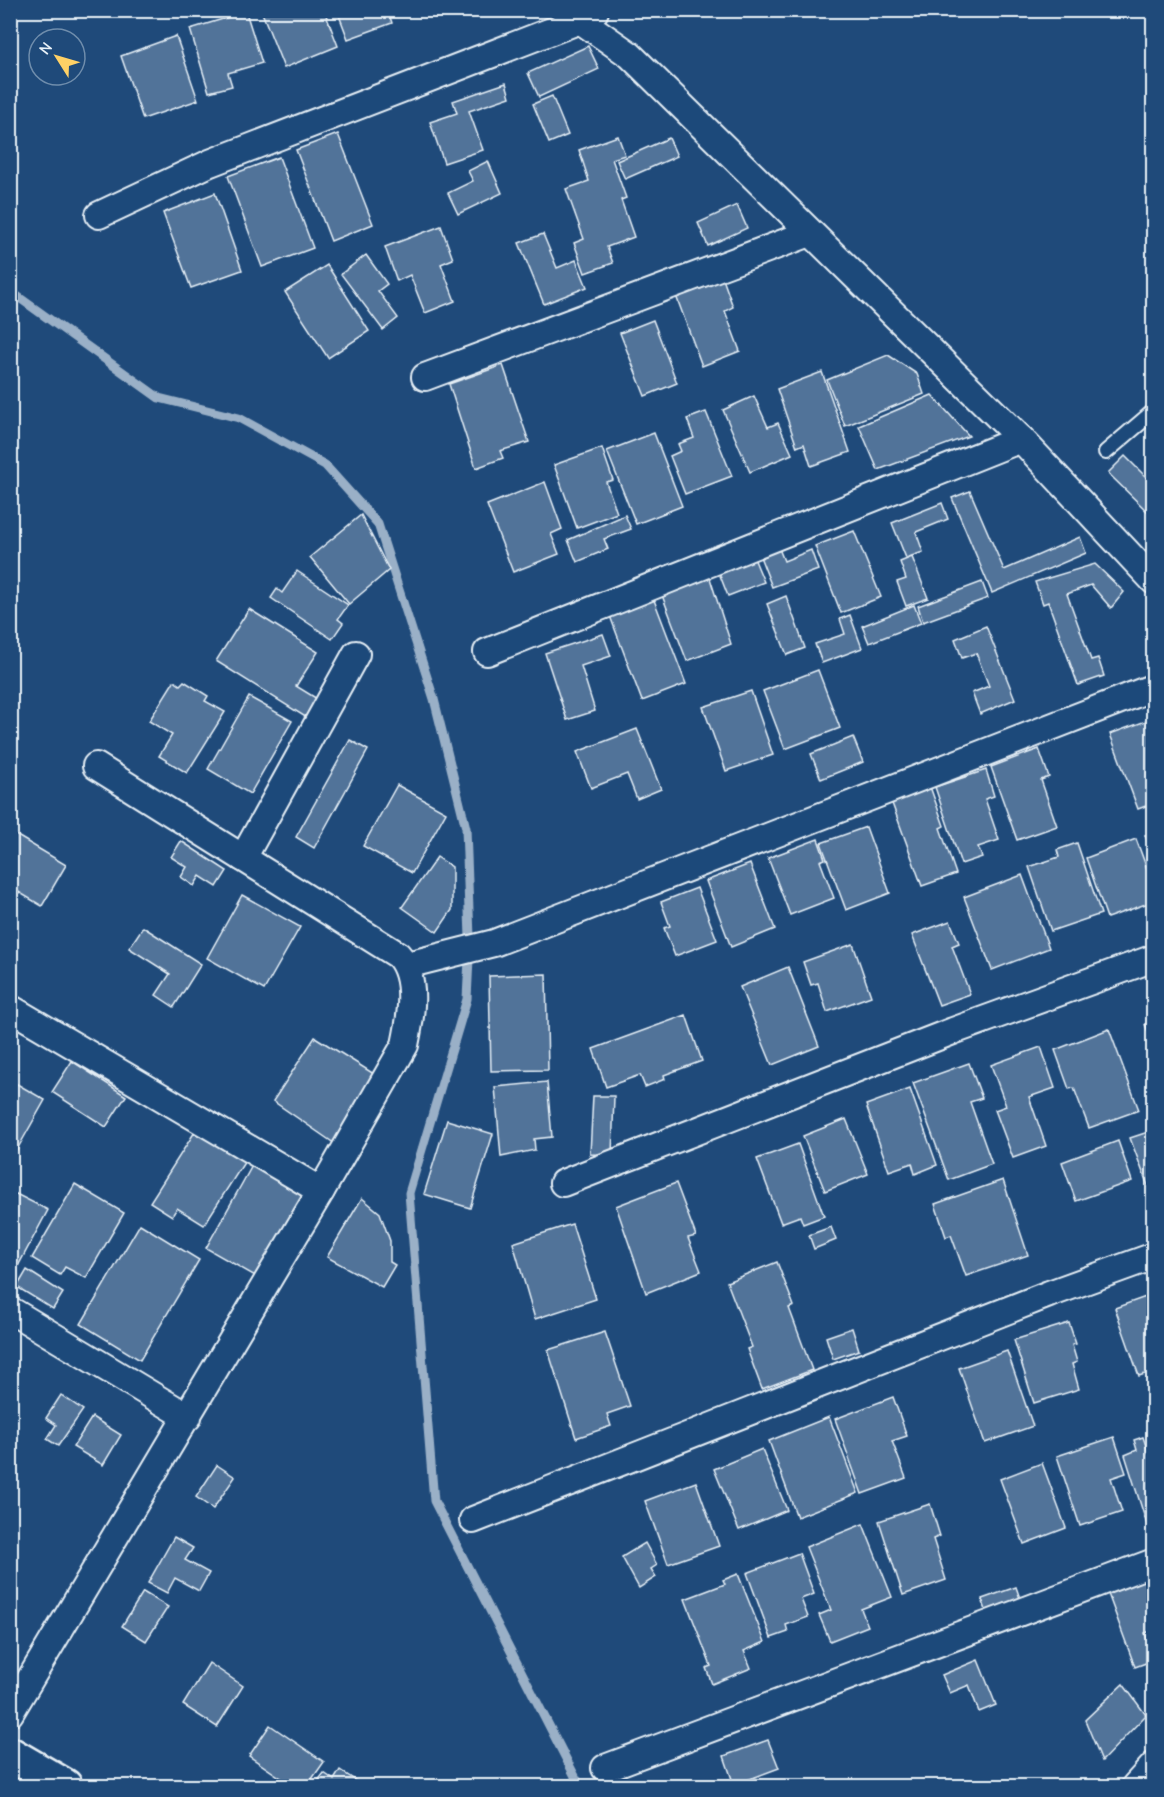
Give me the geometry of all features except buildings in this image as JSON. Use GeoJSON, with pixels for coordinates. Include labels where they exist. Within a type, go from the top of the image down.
{"type":"FeatureCollection","features":[{"type":"Feature","properties":{"kind":"highway"},"geometry":{"type":"LineString","coordinates":[[10,1754],[63,1786]]}},
{"type":"Feature","properties":{"kind":"street"},"geometry":{"type":"LineString","coordinates":[[99,215],[210,163],[583,14],[630,55],[1021,439],[1154,581]]}},
{"type":"Feature","properties":{"kind":"street"},"geometry":{"type":"LineString","coordinates":[[425,377],[810,233]]}},
{"type":"Feature","properties":{"kind":"street"},"geometry":{"type":"LineString","coordinates":[[487,652],[1021,439]]}},
{"type":"Feature","properties":{"kind":"street"},"geometry":{"type":"LineString","coordinates":[[243,858],[356,654]]}},
{"type":"Feature","properties":{"kind":"street"},"geometry":{"type":"LineString","coordinates":[[96,766],[398,955],[419,962],[494,943],[1154,687]]}},
{"type":"Feature","properties":{"kind":"street"},"geometry":{"type":"LineString","coordinates":[[563,1183],[953,1031],[1154,958]]}},
{"type":"Feature","properties":{"kind":"street"},"geometry":{"type":"LineString","coordinates":[[10,1713],[188,1417],[405,1045],[410,999],[419,962]]}},
{"type":"Feature","properties":{"kind":"street"},"geometry":{"type":"LineString","coordinates":[[10,1008],[321,1191]]}},
{"type":"Feature","properties":{"kind":"street"},"geometry":{"type":"LineString","coordinates":[[473,1520],[1049,1294],[1154,1256]]}},
{"type":"Feature","properties":{"kind":"street"},"geometry":{"type":"LineString","coordinates":[[10,1310],[188,1417]]}},
{"type":"Feature","properties":{"kind":"street"},"geometry":{"type":"LineString","coordinates":[[605,1768],[1154,1562]]}},
{"type":"Feature","properties":{"kind":"street"},"geometry":{"type":"LineString","coordinates":[[1135,1786],[1154,1766]]}},
{"type":"Feature","properties":{"kind":"lane"},"geometry":{"type":"LineString","coordinates":[[1106,452],[1154,411]]}},
{"type":"Feature","properties":{"kind":"waterway"},"geometry":{"type":"LineString","coordinates":[[10,291],[159,398],[239,418],[325,465],[378,524],[434,699],[466,828],[470,938],[467,999],[409,1193],[434,1501],[580,1786]]}}]}
